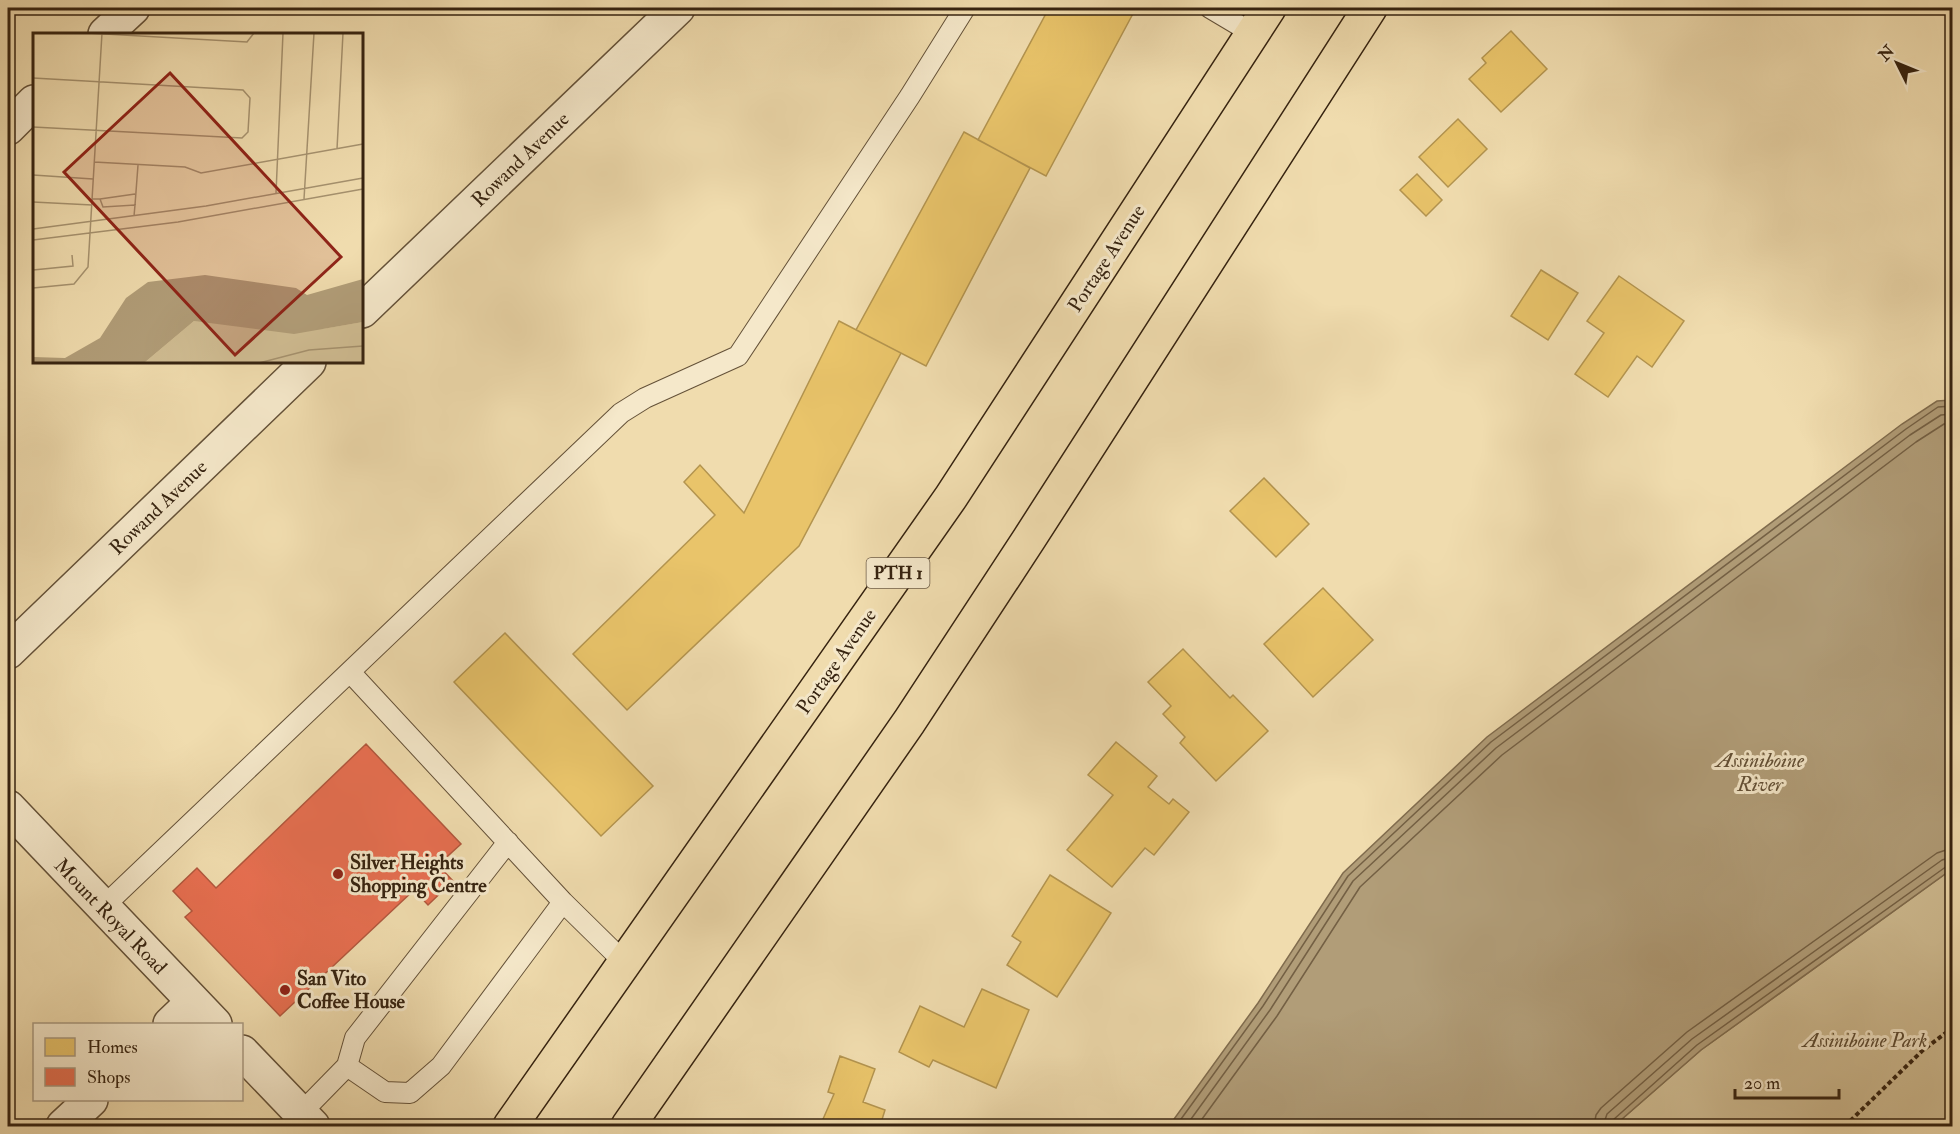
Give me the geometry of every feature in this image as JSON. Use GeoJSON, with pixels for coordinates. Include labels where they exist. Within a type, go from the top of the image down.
{"type":"FeatureCollection","features":[{"type":"Feature","properties":{"kind":"highway"},"geometry":{"type":"LineString","coordinates":[[628,1126],[903,731],[1370,8]]}},
{"type":"Feature","properties":{"kind":"highway","name":"Portage Avenue"},"geometry":{"type":"LineString","coordinates":[[510,1126],[951,497],[1260,20]]}},
{"type":"Feature","properties":{"kind":"street"},"geometry":{"type":"LineString","coordinates":[[106,33],[133,8]]}},
{"type":"Feature","properties":{"kind":"street","name":"Rowand Avenue"},"geometry":{"type":"LineString","coordinates":[[363,310],[678,8]]}},
{"type":"Feature","properties":{"kind":"street"},"geometry":{"type":"LineString","coordinates":[[8,128],[33,103]]}},
{"type":"Feature","properties":{"kind":"street","name":"Rowand Avenue"},"geometry":{"type":"LineString","coordinates":[[8,652],[308,363]]}},
{"type":"Feature","properties":{"kind":"street","name":"Mount Royal Road"},"geometry":{"type":"LineString","coordinates":[[8,807],[204,1013]]}},
{"type":"Feature","properties":{"kind":"street"},"geometry":{"type":"LineString","coordinates":[[173,1023],[204,1013]]}},
{"type":"Feature","properties":{"kind":"street"},"geometry":{"type":"LineString","coordinates":[[243,1053],[307,1120]]}},
{"type":"Feature","properties":{"kind":"street"},"geometry":{"type":"LineString","coordinates":[[63,1126],[90,1101]]}},
{"type":"Feature","properties":{"kind":"lane"},"geometry":{"type":"LineString","coordinates":[[103,907],[621,413],[645,398],[738,356],[910,96],[965,8]]}},
{"type":"Feature","properties":{"kind":"lane"},"geometry":{"type":"LineString","coordinates":[[1210,8],[1260,20]]}},
{"type":"Feature","properties":{"kind":"lane"},"geometry":{"type":"LineString","coordinates":[[350,672],[563,902],[625,963]]}},
{"type":"Feature","properties":{"kind":"lane"},"geometry":{"type":"LineString","coordinates":[[307,1120],[347,1066],[355,1038],[508,842]]}},
{"type":"Feature","properties":{"kind":"lane"},"geometry":{"type":"LineString","coordinates":[[347,1066],[385,1092],[410,1093],[441,1066],[563,902]]}},
{"type":"Feature","properties":{"kind":"path"},"geometry":{"type":"LineString","coordinates":[[1845,1126],[1922,1050],[1953,1028]]}},
{"type":"Feature","properties":{"kind":"path"},"geometry":{"type":"LineString","coordinates":[[1943,1126],[1953,1115]]}},
{"type":"Feature","properties":{"kind":"green space","name":"Assiniboine Park"},"geometry":{"type":"Polygon","coordinates":[[[1952,869],[1952,1126],[1614,1126],[1701,1050],[1952,869]]]}},
{"type":"Feature","properties":{"kind":"water","name":"Assiniboine River"},"geometry":{"type":"Polygon","coordinates":[[[1952,400],[1952,869],[1701,1050],[1614,1126],[1169,1126],[1258,1003],[1343,873],[1487,737],[1902,424],[1937,401],[1952,400]]]}},
{"type":"Feature","properties":{"kind":"building: Homes"},"geometry":{"type":"Polygon","coordinates":[[[1049,8],[1136,8],[1046,176],[978,140],[1049,8]]]}},
{"type":"Feature","properties":{"kind":"building: Homes"},"geometry":{"type":"Polygon","coordinates":[[[1511,31],[1547,69],[1501,112],[1469,79],[1486,63],[1482,58],[1511,31]]]}},
{"type":"Feature","properties":{"kind":"building: Homes"},"geometry":{"type":"Polygon","coordinates":[[[1458,119],[1487,149],[1448,187],[1419,157],[1458,119]]]}},
{"type":"Feature","properties":{"kind":"building: Homes"},"geometry":{"type":"Polygon","coordinates":[[[964,132],[1030,168],[926,366],[856,330],[964,132]]]}},
{"type":"Feature","properties":{"kind":"building: Homes"},"geometry":{"type":"Polygon","coordinates":[[[1417,174],[1442,200],[1426,216],[1400,190],[1417,174]]]}},
{"type":"Feature","properties":{"kind":"building: Homes"},"geometry":{"type":"Polygon","coordinates":[[[1541,270],[1578,293],[1548,340],[1511,316],[1541,270]]]}},
{"type":"Feature","properties":{"kind":"building: Homes"},"geometry":{"type":"Polygon","coordinates":[[[1619,276],[1684,321],[1652,367],[1637,356],[1608,397],[1575,374],[1604,333],[1587,321],[1619,276]]]}},
{"type":"Feature","properties":{"kind":"building: Homes"},"geometry":{"type":"Polygon","coordinates":[[[839,321],[901,353],[799,546],[627,710],[573,654],[715,515],[684,482],[700,465],[744,513],[839,321]]]}},
{"type":"Feature","properties":{"kind":"building: Homes"},"geometry":{"type":"Polygon","coordinates":[[[1264,478],[1309,524],[1276,557],[1230,511],[1264,478]]]}},
{"type":"Feature","properties":{"kind":"building: Homes"},"geometry":{"type":"Polygon","coordinates":[[[1323,588],[1373,640],[1313,697],[1264,644],[1323,588]]]}},
{"type":"Feature","properties":{"kind":"building: Homes"},"geometry":{"type":"Polygon","coordinates":[[[505,633],[653,786],[601,836],[454,682],[505,633]]]}},
{"type":"Feature","properties":{"kind":"building: Homes"},"geometry":{"type":"Polygon","coordinates":[[[1183,649],[1230,698],[1233,695],[1268,731],[1216,781],[1180,743],[1185,737],[1163,714],[1171,706],[1148,682],[1183,649]]]}},
{"type":"Feature","properties":{"kind":"building: Homes"},"geometry":{"type":"Polygon","coordinates":[[[1116,742],[1157,776],[1148,787],[1169,804],[1173,799],[1189,812],[1154,855],[1145,848],[1112,887],[1067,850],[1113,795],[1088,775],[1116,742]]]}},
{"type":"Feature","properties":{"kind":"building: Homes"},"geometry":{"type":"Polygon","coordinates":[[[1050,875],[1111,913],[1057,997],[1007,965],[1021,942],[1012,936],[1050,875]]]}},
{"type":"Feature","properties":{"kind":"building: Homes"},"geometry":{"type":"Polygon","coordinates":[[[982,989],[1029,1010],[996,1088],[933,1060],[929,1067],[899,1052],[920,1006],[964,1027],[982,989]]]}},
{"type":"Feature","properties":{"kind":"building: Homes"},"geometry":{"type":"Polygon","coordinates":[[[840,1056],[875,1069],[863,1102],[885,1110],[880,1126],[820,1126],[834,1094],[828,1092],[840,1056]]]}},
{"type":"Feature","properties":{"kind":"building: Shops","name":"Silver Heights Shopping Centre"},"geometry":{"type":"Polygon","coordinates":[[[366,744],[461,844],[438,865],[453,881],[428,905],[414,890],[280,1016],[185,917],[192,911],[173,891],[197,868],[216,888],[366,744]]]}},
{"type":"Feature","properties":{"kind":"place","name":"Silver Heights Shopping Centre"},"geometry":{"type":"Point","coordinates":[338,874]}},
{"type":"Feature","properties":{"kind":"place","name":"San Vito Coffee House"},"geometry":{"type":"Point","coordinates":[285,990]}}]}
